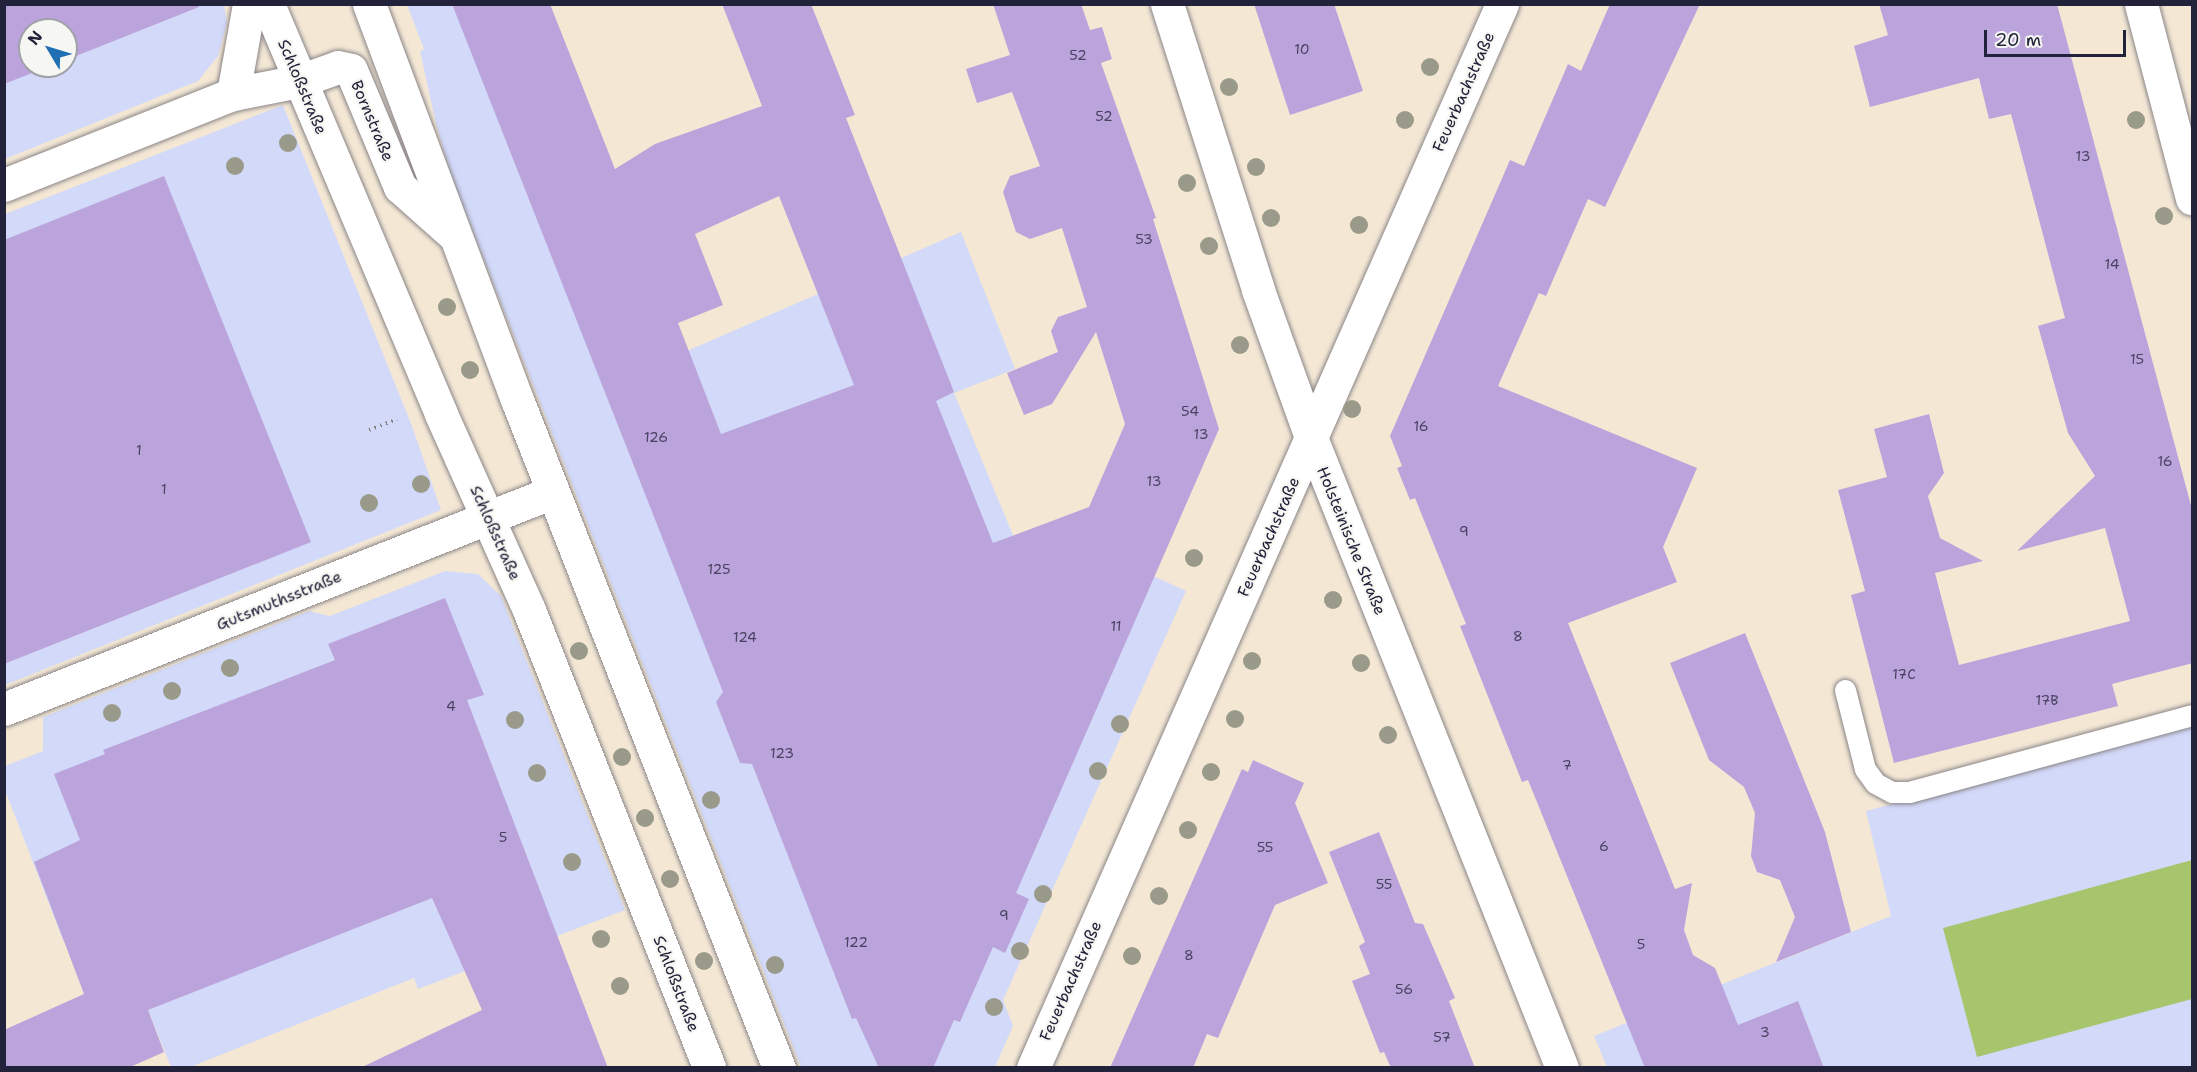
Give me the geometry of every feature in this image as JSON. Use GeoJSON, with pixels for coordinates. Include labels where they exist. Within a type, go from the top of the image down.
{"type":"FeatureCollection","features":[{"type":"Feature","properties":{"kind":"street"},"geometry":{"type":"LineString","coordinates":[[233,93],[249,4]]}},
{"type":"Feature","properties":{"kind":"street","name":"Schloßstraße"},"geometry":{"type":"LineString","coordinates":[[268,4],[299,81],[529,610],[709,1068]]}},
{"type":"Feature","properties":{"kind":"street"},"geometry":{"type":"LineString","coordinates":[[369,4],[453,234],[779,1068]]}},
{"type":"Feature","properties":{"kind":"street","name":"Holsteinische Straße"},"geometry":{"type":"LineString","coordinates":[[1167,4],[1258,290],[1312,440],[1562,1068]]}},
{"type":"Feature","properties":{"kind":"street","name":"Feuerbachstraße"},"geometry":{"type":"LineString","coordinates":[[1033,1068],[1312,440],[1502,4]]}},
{"type":"Feature","properties":{"kind":"street"},"geometry":{"type":"LineString","coordinates":[[2141,4],[2193,198]]}},
{"type":"Feature","properties":{"kind":"street","name":"Bornstraße"},"geometry":{"type":"LineString","coordinates":[[4,185],[233,93],[299,81],[338,67],[351,70],[400,187],[453,234]]}},
{"type":"Feature","properties":{"kind":"street","name":"Gutsmuthsstraße"},"geometry":{"type":"LineString","coordinates":[[4,709],[553,492]]}},
{"type":"Feature","properties":{"kind":"lane"},"geometry":{"type":"LineString","coordinates":[[1845,690],[1865,769],[1875,783],[1892,792],[1910,792],[2193,715]]}},
{"type":"Feature","properties":{"kind":"path"},"geometry":{"type":"LineString","coordinates":[[369,430],[403,416]]}},
{"type":"Feature","properties":{"kind":"shaded area"},"geometry":{"type":"Polygon","coordinates":[[[5,5],[224,5],[227,23],[218,56],[198,81],[5,159],[5,5]]]}},
{"type":"Feature","properties":{"kind":"shaded area"},"geometry":{"type":"Polygon","coordinates":[[[407,5],[533,5],[673,357],[961,232],[1015,369],[954,393],[1022,557],[1088,546],[1186,591],[1003,1000],[1013,1026],[995,1067],[801,1067],[451,176],[436,124],[420,51],[424,49],[407,5]]]}},
{"type":"Feature","properties":{"kind":"shaded area"},"geometry":{"type":"Polygon","coordinates":[[[283,105],[412,426],[441,510],[5,685],[5,214],[283,105]]]}},
{"type":"Feature","properties":{"kind":"shaded area"},"geometry":{"type":"Polygon","coordinates":[[[445,571],[478,574],[501,596],[625,910],[418,989],[414,978],[190,1067],[171,1067],[148,1010],[92,929],[63,940],[5,790],[5,766],[43,751],[43,717],[309,611],[330,616],[445,571]]]}},
{"type":"Feature","properties":{"kind":"shaded area"},"geometry":{"type":"Polygon","coordinates":[[[2192,724],[2192,1067],[1607,1067],[1594,1036],[1891,916],[1866,811],[2192,724]]]}},
{"type":"Feature","properties":{"kind":"green space"},"geometry":{"type":"Polygon","coordinates":[[[2192,860],[2192,999],[1977,1057],[1943,928],[2192,860]]]}},
{"type":"Feature","properties":{"kind":"building"},"geometry":{"type":"Polygon","coordinates":[[[4,4],[199,4],[199,7],[78,55],[78,18],[18,18],[19,78],[4,84],[4,4]]]}},
{"type":"Feature","properties":{"kind":"building"},"geometry":{"type":"Polygon","coordinates":[[[452,4],[550,4],[615,169],[655,144],[762,106],[722,4],[811,4],[855,115],[846,118],[954,392],[936,401],[993,543],[1089,507],[1125,424],[1096,332],[1052,404],[1024,415],[1007,373],[1058,352],[1051,331],[1058,317],[1087,307],[1062,228],[1030,239],[1016,232],[1003,192],[1010,176],[1040,166],[1012,92],[977,103],[966,69],[1010,55],[993,4],[1081,4],[1090,30],[1102,27],[1112,59],[1101,63],[1156,218],[1153,219],[1219,429],[1016,893],[1029,899],[1005,953],[993,947],[960,1022],[954,1020],[933,1068],[879,1068],[856,1018],[852,1019],[752,764],[740,763],[716,702],[723,692],[452,4]],[[779,196],[695,234],[723,305],[678,323],[721,434],[854,385],[779,196]]]}},
{"type":"Feature","properties":{"kind":"building"},"geometry":{"type":"Polygon","coordinates":[[[1254,4],[1334,4],[1363,91],[1290,115],[1254,4]]]}},
{"type":"Feature","properties":{"kind":"building"},"geometry":{"type":"Polygon","coordinates":[[[1610,4],[1700,4],[1605,207],[1588,199],[1546,296],[1539,293],[1498,386],[1697,468],[1663,547],[1677,582],[1568,623],[1675,889],[1692,883],[1684,930],[1693,955],[1715,968],[1738,1025],[1798,1001],[1824,1068],[1645,1068],[1528,780],[1522,782],[1460,626],[1466,624],[1415,498],[1410,500],[1397,468],[1402,466],[1390,436],[1510,160],[1524,166],[1568,64],[1581,71],[1610,4]]]}},
{"type":"Feature","properties":{"kind":"building"},"geometry":{"type":"Polygon","coordinates":[[[1879,4],[2057,4],[2193,513],[2193,663],[2112,684],[2118,706],[1894,763],[1851,595],[1865,591],[1838,490],[1887,477],[1874,429],[1929,414],[1944,473],[1928,496],[1940,538],[1983,561],[1935,573],[1959,665],[2130,621],[2105,528],[2017,551],[2095,476],[2068,433],[2038,326],[2065,318],[2011,114],[1989,119],[1979,78],[1870,107],[1854,46],[1888,35],[1879,4]]]}},
{"type":"Feature","properties":{"kind":"building"},"geometry":{"type":"Polygon","coordinates":[[[164,176],[311,542],[4,664],[4,240],[164,176]]]}},
{"type":"Feature","properties":{"kind":"building"},"geometry":{"type":"Polygon","coordinates":[[[445,598],[484,695],[467,700],[608,1068],[360,1068],[482,1010],[432,898],[148,1010],[164,1052],[128,1068],[4,1068],[4,1030],[84,994],[34,862],[80,840],[54,774],[105,754],[103,750],[335,660],[328,644],[445,598]]]}},
{"type":"Feature","properties":{"kind":"building"},"geometry":{"type":"Polygon","coordinates":[[[1745,633],[1825,832],[1851,932],[1776,962],[1795,917],[1780,880],[1757,872],[1751,856],[1755,813],[1744,787],[1709,760],[1670,663],[1745,633]]]}},
{"type":"Feature","properties":{"kind":"building"},"geometry":{"type":"Polygon","coordinates":[[[1253,760],[1304,783],[1295,803],[1328,883],[1275,905],[1218,1038],[1207,1034],[1193,1068],[1110,1068],[1242,769],[1248,772],[1253,760]]]}},
{"type":"Feature","properties":{"kind":"building"},"geometry":{"type":"Polygon","coordinates":[[[1379,832],[1415,923],[1423,924],[1455,998],[1449,1001],[1475,1068],[1391,1068],[1384,1052],[1380,1053],[1352,981],[1370,974],[1359,946],[1365,942],[1329,852],[1379,832]]]}}]}
